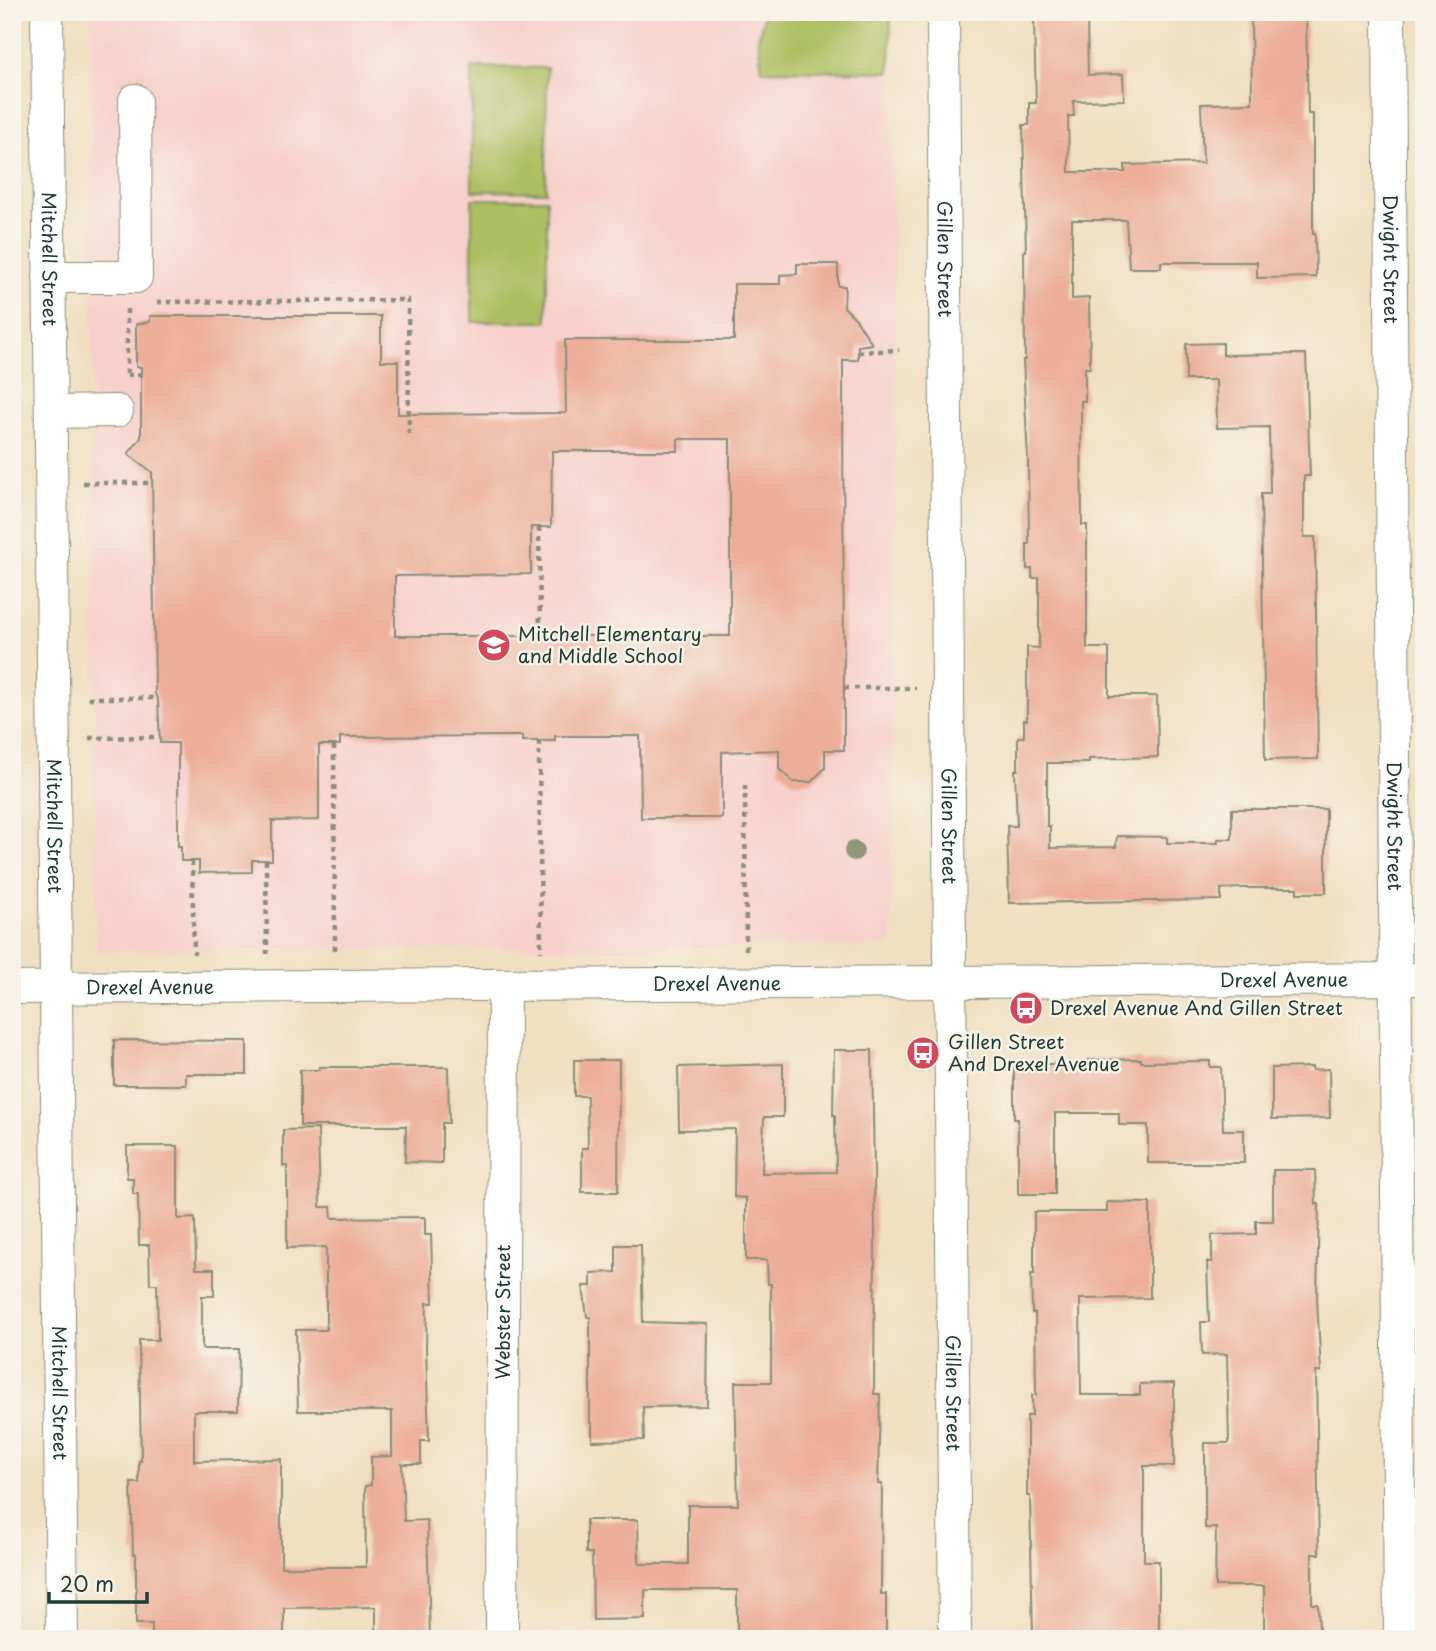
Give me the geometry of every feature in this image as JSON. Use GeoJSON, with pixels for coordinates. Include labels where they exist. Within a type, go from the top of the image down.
{"type":"FeatureCollection","features":[{"type":"Feature","properties":{"kind":"street","name":"Mitchell Street"},"geometry":{"type":"LineString","coordinates":[[47,12],[62,1639]]}},
{"type":"Feature","properties":{"kind":"street","name":"Gillen Street"},"geometry":{"type":"LineString","coordinates":[[943,12],[955,1639]]}},
{"type":"Feature","properties":{"kind":"street","name":"Dwight Street"},"geometry":{"type":"LineString","coordinates":[[1389,12],[1410,980],[1400,1639]]}},
{"type":"Feature","properties":{"kind":"street"},"geometry":{"type":"LineString","coordinates":[[49,277],[136,277],[135,100]]}},
{"type":"Feature","properties":{"kind":"street"},"geometry":{"type":"LineString","coordinates":[[51,412],[117,411]]}},
{"type":"Feature","properties":{"kind":"street","name":"Drexel Avenue"},"geometry":{"type":"LineString","coordinates":[[12,988],[1410,980]]}},
{"type":"Feature","properties":{"kind":"street","name":"Webster Street"},"geometry":{"type":"LineString","coordinates":[[502,1639],[504,985]]}},
{"type":"Feature","properties":{"kind":"path"},"geometry":{"type":"LineString","coordinates":[[153,302],[408,300],[409,439]]}},
{"type":"Feature","properties":{"kind":"path"},"geometry":{"type":"LineString","coordinates":[[127,302],[127,375]]}},
{"type":"Feature","properties":{"kind":"path"},"geometry":{"type":"LineString","coordinates":[[858,352],[899,351]]}},
{"type":"Feature","properties":{"kind":"path"},"geometry":{"type":"LineString","coordinates":[[51,484],[152,483]]}},
{"type":"Feature","properties":{"kind":"path"},"geometry":{"type":"LineString","coordinates":[[539,527],[540,636]]}},
{"type":"Feature","properties":{"kind":"path"},"geometry":{"type":"LineString","coordinates":[[844,688],[949,687]]}},
{"type":"Feature","properties":{"kind":"path"},"geometry":{"type":"LineString","coordinates":[[88,698],[157,698]]}},
{"type":"Feature","properties":{"kind":"path"},"geometry":{"type":"LineString","coordinates":[[89,738],[160,737]]}},
{"type":"Feature","properties":{"kind":"path"},"geometry":{"type":"LineString","coordinates":[[538,741],[541,985]]}},
{"type":"Feature","properties":{"kind":"path"},"geometry":{"type":"LineString","coordinates":[[334,745],[335,986]]}},
{"type":"Feature","properties":{"kind":"path"},"geometry":{"type":"LineString","coordinates":[[745,785],[746,983]]}},
{"type":"Feature","properties":{"kind":"path"},"geometry":{"type":"LineString","coordinates":[[266,860],[267,986]]}},
{"type":"Feature","properties":{"kind":"path"},"geometry":{"type":"LineString","coordinates":[[192,861],[194,987]]}},
{"type":"Feature","properties":{"kind":"shaded area","name":"Mitchell Elementary and Middle School"},"geometry":{"type":"Polygon","coordinates":[[[90,12],[891,12],[896,344],[891,946],[96,951],[90,12]]]}},
{"type":"Feature","properties":{"kind":"green space"},"geometry":{"type":"Polygon","coordinates":[[[765,12],[891,12],[890,72],[762,70],[758,39],[765,12]]]}},
{"type":"Feature","properties":{"kind":"green space"},"geometry":{"type":"Polygon","coordinates":[[[472,67],[547,68],[546,192],[472,191],[472,67]]]}},
{"type":"Feature","properties":{"kind":"green space"},"geometry":{"type":"Polygon","coordinates":[[[472,199],[547,199],[547,322],[472,322],[472,199]]]}},
{"type":"Feature","properties":{"kind":"building"},"geometry":{"type":"Polygon","coordinates":[[[1251,12],[1306,12],[1308,114],[1313,114],[1313,234],[1316,277],[1257,278],[1257,262],[1161,262],[1161,268],[1129,268],[1126,220],[1072,220],[1072,299],[1089,298],[1090,368],[1085,368],[1085,401],[1081,401],[1082,525],[1087,525],[1087,648],[1109,648],[1109,696],[1157,696],[1158,757],[1089,759],[1089,763],[1047,763],[1047,826],[1050,826],[1050,848],[1116,847],[1117,836],[1167,837],[1167,843],[1218,843],[1218,839],[1232,839],[1232,809],[1326,809],[1326,893],[1297,893],[1297,888],[1243,888],[1221,889],[1221,900],[1009,903],[1007,826],[1017,826],[1015,770],[1018,770],[1018,737],[1024,737],[1024,720],[1027,720],[1027,647],[1039,648],[1039,578],[1032,578],[1032,569],[1027,569],[1028,461],[1023,360],[1026,251],[1023,125],[1029,125],[1029,103],[1036,103],[1034,19],[1087,18],[1088,75],[1123,74],[1124,100],[1073,101],[1074,116],[1068,116],[1069,172],[1125,172],[1125,165],[1203,163],[1201,104],[1252,103],[1251,12]]]}},
{"type":"Feature","properties":{"kind":"building"},"geometry":{"type":"Polygon","coordinates":[[[797,264],[838,264],[838,286],[845,286],[844,307],[856,319],[872,344],[858,346],[858,360],[843,360],[844,750],[825,750],[825,768],[811,782],[793,782],[779,769],[779,750],[722,752],[722,818],[641,818],[640,736],[555,736],[555,741],[522,741],[522,736],[340,737],[340,745],[319,745],[319,820],[272,821],[272,860],[252,860],[252,872],[199,873],[199,861],[181,861],[181,846],[178,846],[178,743],[160,743],[158,700],[155,694],[152,472],[128,454],[141,438],[141,367],[136,367],[136,324],[150,322],[150,316],[381,316],[381,361],[398,361],[398,414],[566,413],[565,340],[734,340],[734,284],[780,284],[780,275],[797,274],[797,264]],[[678,439],[678,451],[552,451],[551,527],[531,527],[531,574],[395,576],[395,636],[730,636],[730,439],[678,439]]]}},
{"type":"Feature","properties":{"kind":"building"},"geometry":{"type":"Polygon","coordinates":[[[1223,343],[1223,355],[1306,354],[1310,476],[1304,476],[1304,537],[1315,537],[1318,759],[1265,760],[1261,494],[1270,494],[1269,427],[1217,428],[1216,380],[1186,380],[1186,344],[1223,343]]]}},
{"type":"Feature","properties":{"kind":"building"},"geometry":{"type":"Polygon","coordinates":[[[114,1040],[247,1041],[247,1074],[186,1074],[186,1085],[114,1085],[114,1040]]]}},
{"type":"Feature","properties":{"kind":"building"},"geometry":{"type":"Polygon","coordinates":[[[834,1050],[872,1050],[874,1394],[880,1394],[878,1484],[882,1484],[881,1594],[886,1594],[886,1639],[737,1639],[737,1590],[645,1590],[645,1619],[593,1620],[592,1553],[586,1553],[586,1520],[638,1520],[639,1564],[688,1564],[688,1505],[738,1505],[735,1382],[771,1382],[771,1284],[768,1284],[767,1260],[746,1260],[746,1198],[734,1197],[735,1129],[679,1130],[678,1067],[783,1064],[783,1117],[764,1117],[762,1173],[836,1172],[834,1050]]]}},
{"type":"Feature","properties":{"kind":"building"},"geometry":{"type":"Polygon","coordinates":[[[1141,1059],[1141,1062],[1210,1061],[1210,1067],[1221,1067],[1223,1130],[1244,1130],[1244,1163],[1148,1163],[1148,1125],[1119,1125],[1119,1113],[1055,1113],[1055,1194],[1018,1194],[1018,1119],[1014,1119],[1014,1064],[1089,1064],[1089,1060],[1141,1059]]]}},
{"type":"Feature","properties":{"kind":"building"},"geometry":{"type":"Polygon","coordinates":[[[574,1060],[619,1060],[618,1192],[582,1192],[582,1148],[588,1148],[587,1096],[574,1096],[574,1060]]]}},
{"type":"Feature","properties":{"kind":"building"},"geometry":{"type":"Polygon","coordinates":[[[319,1067],[448,1067],[449,1123],[442,1123],[442,1163],[405,1162],[406,1126],[300,1126],[300,1070],[319,1070],[319,1067]]]}},
{"type":"Feature","properties":{"kind":"building"},"geometry":{"type":"Polygon","coordinates":[[[1312,1067],[1312,1070],[1329,1069],[1330,1118],[1272,1119],[1272,1068],[1312,1067]]]}},
{"type":"Feature","properties":{"kind":"building"},"geometry":{"type":"Polygon","coordinates":[[[318,1129],[320,1207],[331,1207],[332,1218],[425,1217],[425,1235],[431,1235],[433,1303],[427,1303],[426,1347],[429,1441],[421,1441],[421,1464],[402,1464],[404,1521],[427,1520],[430,1639],[376,1639],[376,1607],[284,1608],[284,1639],[152,1639],[152,1624],[136,1624],[136,1554],[133,1554],[131,1483],[139,1483],[141,1461],[139,1340],[158,1340],[157,1284],[150,1284],[149,1245],[139,1245],[138,1194],[133,1194],[133,1178],[127,1178],[127,1146],[178,1146],[178,1219],[195,1218],[196,1269],[214,1269],[214,1296],[202,1296],[202,1349],[239,1349],[238,1411],[194,1411],[194,1461],[281,1459],[281,1567],[366,1567],[365,1486],[371,1485],[371,1457],[392,1456],[392,1411],[298,1411],[296,1330],[326,1330],[326,1247],[287,1248],[287,1166],[283,1166],[283,1130],[318,1129]]]}},
{"type":"Feature","properties":{"kind":"building"},"geometry":{"type":"Polygon","coordinates":[[[1273,1170],[1315,1170],[1316,1204],[1319,1204],[1317,1298],[1321,1372],[1316,1372],[1319,1554],[1312,1554],[1312,1604],[1318,1604],[1319,1631],[1312,1631],[1312,1639],[1264,1639],[1264,1586],[1215,1586],[1216,1528],[1205,1528],[1205,1443],[1229,1443],[1227,1354],[1202,1355],[1201,1322],[1209,1322],[1207,1262],[1212,1262],[1212,1235],[1256,1234],[1256,1221],[1273,1221],[1273,1170]]]}},
{"type":"Feature","properties":{"kind":"building"},"geometry":{"type":"Polygon","coordinates":[[[1107,1202],[1150,1203],[1150,1298],[1080,1299],[1081,1395],[1140,1395],[1140,1384],[1174,1383],[1174,1466],[1144,1466],[1144,1561],[1159,1561],[1159,1639],[1033,1639],[1030,1496],[1027,1496],[1027,1416],[1032,1416],[1032,1395],[1036,1395],[1035,1313],[1032,1313],[1031,1274],[1034,1274],[1034,1212],[1107,1212],[1107,1202]]]}},
{"type":"Feature","properties":{"kind":"building"},"geometry":{"type":"Polygon","coordinates":[[[616,1245],[641,1245],[643,1322],[708,1324],[707,1406],[643,1407],[644,1440],[592,1441],[590,1317],[587,1317],[583,1286],[591,1286],[591,1273],[616,1272],[616,1245]]]}},
{"type":"Feature","properties":{"kind":"place","name":"Mitchell Elementary and Middle School"},"geometry":{"type":"Point","coordinates":[494,645]}},
{"type":"Feature","properties":{"kind":"place","name":"Drexel Avenue And Gillen Street"},"geometry":{"type":"Point","coordinates":[1026,1008]}},
{"type":"Feature","properties":{"kind":"place","name":"Gillen Street And Drexel Avenue"},"geometry":{"type":"Point","coordinates":[923,1053]}}]}
